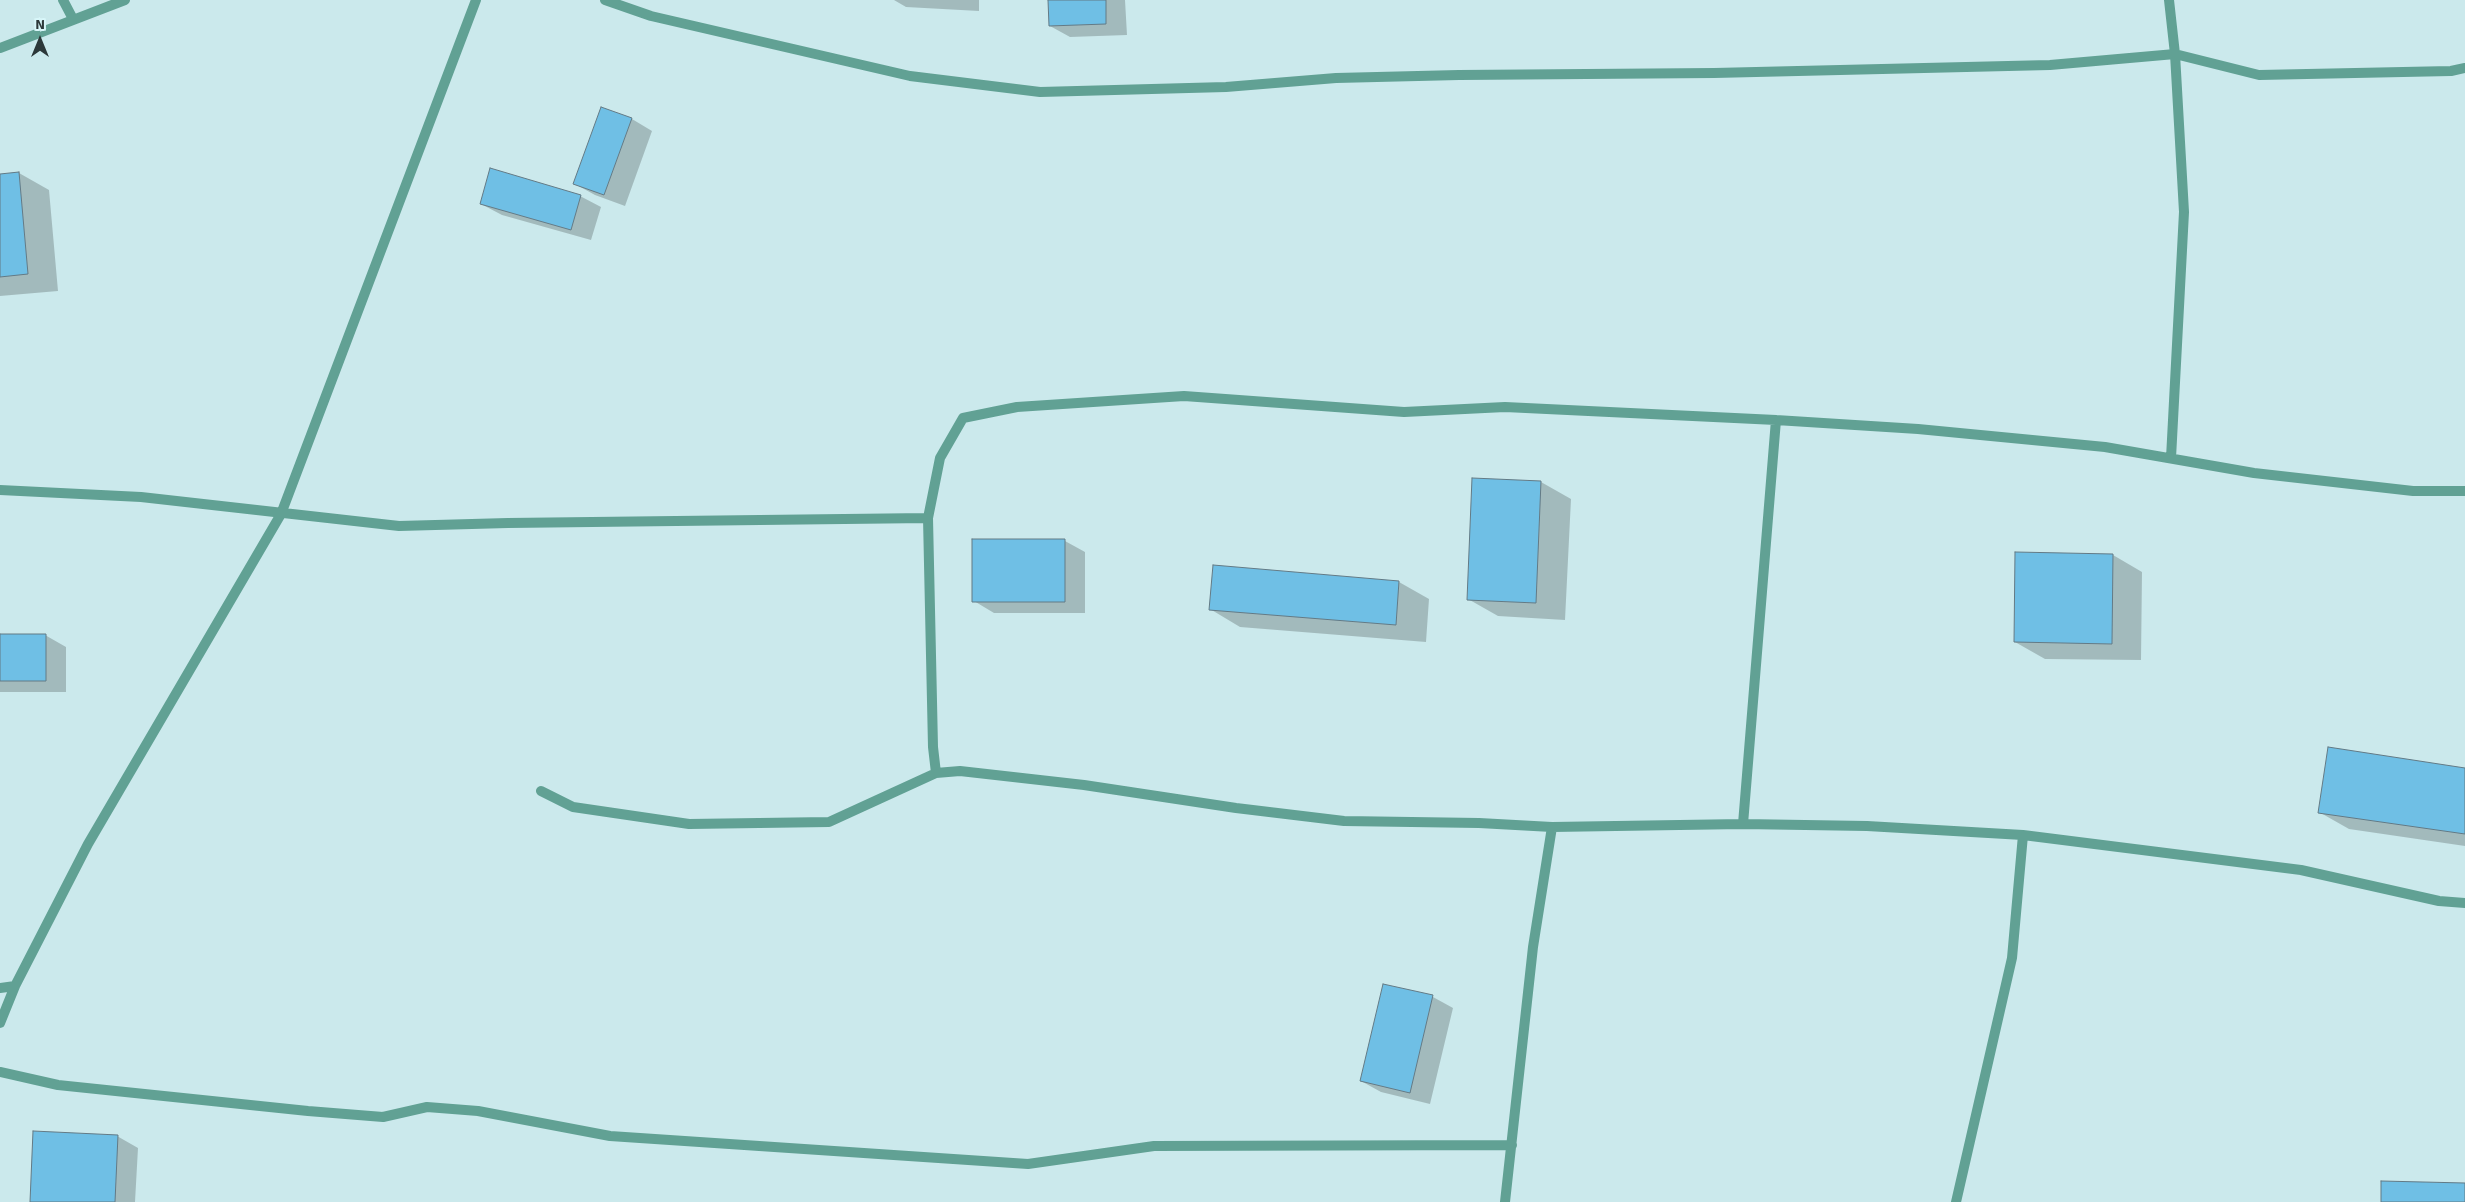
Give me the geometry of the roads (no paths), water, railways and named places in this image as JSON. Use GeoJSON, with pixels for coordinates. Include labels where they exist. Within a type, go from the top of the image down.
{"type":"FeatureCollection","features":[{"type":"Feature","properties":{"kind":"street"},"geometry":{"type":"LineString","coordinates":[[63,0],[73,19]]}},
{"type":"Feature","properties":{"kind":"street"},"geometry":{"type":"LineString","coordinates":[[0,48],[125,0]]}},
{"type":"Feature","properties":{"kind":"street"},"geometry":{"type":"LineString","coordinates":[[0,1023],[15,986],[88,844],[281,514],[476,0]]}},
{"type":"Feature","properties":{"kind":"street"},"geometry":{"type":"LineString","coordinates":[[605,0],[651,16],[910,76],[1040,92],[1226,87],[1336,78],[1724,73],[2050,66],[2175,54],[2260,75],[2451,71],[2465,68]]}},
{"type":"Feature","properties":{"kind":"street"},"geometry":{"type":"LineString","coordinates":[[2169,0],[2175,54],[2184,212],[2171,458]]}},
{"type":"Feature","properties":{"kind":"street"},"geometry":{"type":"LineString","coordinates":[[936,773],[933,732],[928,518],[940,458],[963,418],[1017,408],[1184,396],[1404,412],[1506,407],[1776,420],[1918,429],[2105,447],[2254,473],[2413,491],[2465,491]]}},
{"type":"Feature","properties":{"kind":"street"},"geometry":{"type":"LineString","coordinates":[[1744,824],[1776,420]]}},
{"type":"Feature","properties":{"kind":"street"},"geometry":{"type":"LineString","coordinates":[[0,490],[141,497],[399,526],[928,518]]}},
{"type":"Feature","properties":{"kind":"street"},"geometry":{"type":"LineString","coordinates":[[541,791],[573,807],[689,824],[829,822],[936,773],[960,772],[1084,784],[1236,808],[1344,821],[1479,823],[1552,827],[1744,824],[1867,826],[2024,835],[2301,870],[2439,901],[2465,903]]}},
{"type":"Feature","properties":{"kind":"street"},"geometry":{"type":"LineString","coordinates":[[1505,1202],[1533,947],[1552,827]]}},
{"type":"Feature","properties":{"kind":"street"},"geometry":{"type":"LineString","coordinates":[[1956,1202],[2012,958],[2024,835]]}},
{"type":"Feature","properties":{"kind":"street"},"geometry":{"type":"LineString","coordinates":[[0,988],[15,986]]}},
{"type":"Feature","properties":{"kind":"street"},"geometry":{"type":"LineString","coordinates":[[0,1072],[58,1085],[308,1112],[383,1117],[427,1107],[478,1112],[610,1136],[1028,1164],[1154,1146],[1512,1145]]}}]}
